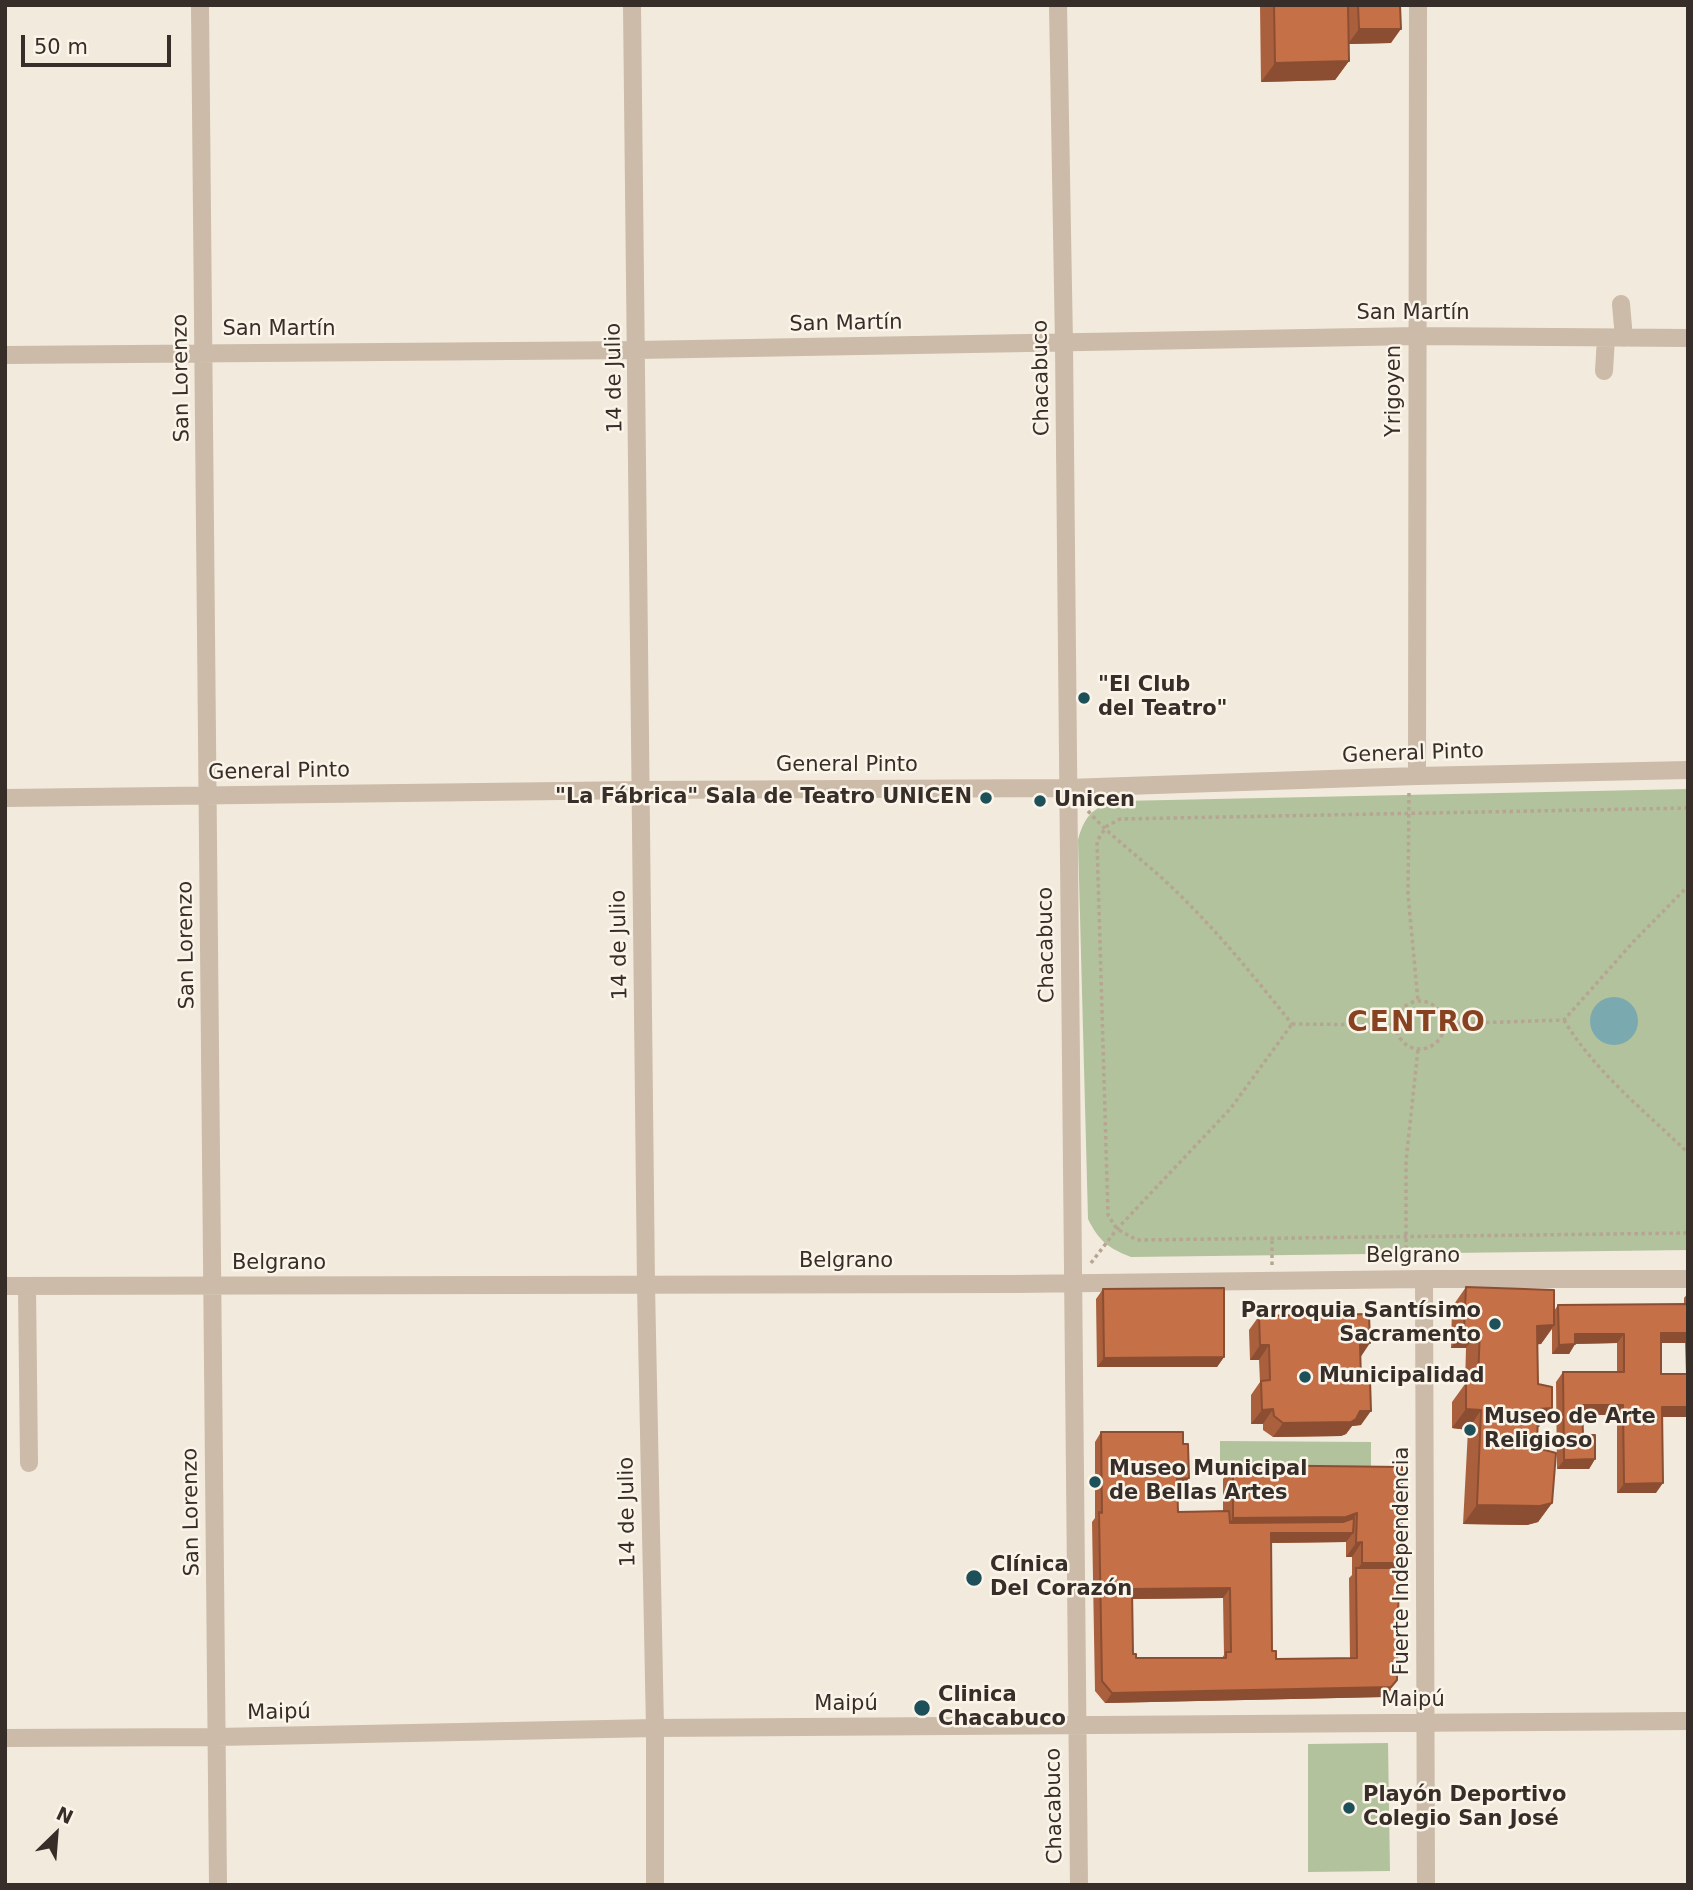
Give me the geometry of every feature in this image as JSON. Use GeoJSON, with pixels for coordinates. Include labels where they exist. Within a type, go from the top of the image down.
{"type":"FeatureCollection","features":[{"type":"Feature","properties":{"kind":"street","name":"San Lorenzo"},"geometry":{"type":"LineString","coordinates":[[200,5],[218,1885]]}},
{"type":"Feature","properties":{"kind":"street","name":"14 de Julio"},"geometry":{"type":"LineString","coordinates":[[632,5],[655,1885]]}},
{"type":"Feature","properties":{"kind":"street","name":"Chacabuco"},"geometry":{"type":"LineString","coordinates":[[1058,5],[1064,344],[1079,1885]]}},
{"type":"Feature","properties":{"kind":"street","name":"Yrigoyen"},"geometry":{"type":"LineString","coordinates":[[1413,776],[1418,336],[1418,5]]}},
{"type":"Feature","properties":{"kind":"street"},"geometry":{"type":"LineString","coordinates":[[1604,371],[1615,338],[1621,304]]}},
{"type":"Feature","properties":{"kind":"street","name":"San Martín"},"geometry":{"type":"LineString","coordinates":[[5,355],[637,350],[1418,336],[1688,338]]}},
{"type":"Feature","properties":{"kind":"street","name":"General Pinto"},"geometry":{"type":"LineString","coordinates":[[5,798],[1068,788],[1688,770]]}},
{"type":"Feature","properties":{"kind":"street","name":"Belgrano"},"geometry":{"type":"LineString","coordinates":[[5,1286],[1074,1284],[1415,1279],[1688,1279]]}},
{"type":"Feature","properties":{"kind":"street","name":"Fuerte Independencia"},"geometry":{"type":"LineString","coordinates":[[1415,1279],[1426,1724],[1426,1885]]}},
{"type":"Feature","properties":{"kind":"street"},"geometry":{"type":"LineString","coordinates":[[27,1287],[29,1463]]}},
{"type":"Feature","properties":{"kind":"street","name":"Maipú"},"geometry":{"type":"LineString","coordinates":[[5,1738],[217,1737],[655,1728],[1688,1721]]}},
{"type":"Feature","properties":{"kind":"path"},"geometry":{"type":"LineString","coordinates":[[1413,776],[1409,814],[1408,894],[1418,1001]]}},
{"type":"Feature","properties":{"kind":"path"},"geometry":{"type":"LineString","coordinates":[[1068,788],[1105,830],[1164,880],[1214,932],[1292,1024],[1396,1025]]}},
{"type":"Feature","properties":{"kind":"path"},"geometry":{"type":"LineString","coordinates":[[1688,808],[1120,819],[1105,830],[1097,841],[1108,1215],[1118,1229],[1137,1240],[1688,1233]]}},
{"type":"Feature","properties":{"kind":"path"},"geometry":{"type":"LineString","coordinates":[[1444,1024],[1564,1020],[1634,941],[1688,886]]}},
{"type":"Feature","properties":{"kind":"path"},"geometry":{"type":"LineString","coordinates":[[1418,1001],[1434,1006],[1444,1024],[1438,1041],[1432,1046],[1418,1049],[1402,1042],[1396,1025],[1399,1013],[1404,1007],[1418,1001]]}},
{"type":"Feature","properties":{"kind":"path"},"geometry":{"type":"LineString","coordinates":[[1564,1020],[1577,1043],[1606,1076],[1688,1153]]}},
{"type":"Feature","properties":{"kind":"path"},"geometry":{"type":"LineString","coordinates":[[1074,1284],[1118,1229],[1231,1108],[1292,1024]]}},
{"type":"Feature","properties":{"kind":"path"},"geometry":{"type":"LineString","coordinates":[[1415,1279],[1406,1237],[1406,1161],[1418,1049]]}},
{"type":"Feature","properties":{"kind":"path"},"geometry":{"type":"LineString","coordinates":[[1272,1239],[1272,1281]]}},
{"type":"Feature","properties":{"kind":"green space"},"geometry":{"type":"Polygon","coordinates":[[[1688,789],[1688,1250],[1131,1257],[1110,1247],[1096,1233],[1088,1219],[1078,840],[1092,812],[1104,805],[1121,801],[1688,789]]]}},
{"type":"Feature","properties":{"kind":"green space"},"geometry":{"type":"Polygon","coordinates":[[[1220,1441],[1371,1442],[1371,1476],[1220,1475],[1220,1441]]]}},
{"type":"Feature","properties":{"kind":"green space","name":"Playón Deportivo Colegio San José"},"geometry":{"type":"Polygon","coordinates":[[[1388,1743],[1390,1871],[1308,1872],[1308,1744],[1388,1743]]]}},
{"type":"Feature","properties":{"kind":"water"},"geometry":{"type":"Polygon","coordinates":[[[1614,997],[1631,1004],[1638,1021],[1631,1038],[1614,1045],[1597,1038],[1590,1021],[1597,1004],[1614,997]]]}},
{"type":"Feature","properties":{"kind":"building"},"geometry":{"type":"Polygon","coordinates":[[[1274,5],[1348,5],[1349,61],[1275,63],[1274,5]]]}},
{"type":"Feature","properties":{"kind":"building"},"geometry":{"type":"Polygon","coordinates":[[[1358,5],[1400,5],[1401,29],[1359,29],[1358,5]]]}},
{"type":"Feature","properties":{"kind":"building"},"geometry":{"type":"Polygon","coordinates":[[[1466,1287],[1554,1290],[1554,1325],[1537,1326],[1538,1384],[1552,1387],[1552,1408],[1538,1409],[1537,1448],[1556,1453],[1552,1503],[1540,1506],[1477,1505],[1481,1410],[1466,1409],[1466,1383],[1478,1379],[1480,1329],[1464,1329],[1466,1287]]]}},
{"type":"Feature","properties":{"kind":"building"},"geometry":{"type":"Polygon","coordinates":[[[1224,1288],[1224,1357],[1104,1358],[1103,1289],[1224,1288]]]}},
{"type":"Feature","properties":{"kind":"building"},"geometry":{"type":"Polygon","coordinates":[[[1688,1304],[1688,1333],[1661,1333],[1661,1374],[1688,1374],[1688,1407],[1662,1407],[1663,1483],[1624,1484],[1623,1405],[1582,1405],[1583,1435],[1595,1435],[1595,1459],[1564,1460],[1563,1372],[1624,1372],[1624,1334],[1575,1334],[1575,1344],[1559,1345],[1558,1305],[1688,1304]]]}},
{"type":"Feature","properties":{"kind":"building","name":"Municipalidad"},"geometry":{"type":"Polygon","coordinates":[[[1323,1310],[1323,1315],[1369,1314],[1370,1343],[1360,1344],[1361,1381],[1370,1380],[1371,1411],[1360,1411],[1351,1422],[1283,1423],[1274,1416],[1273,1409],[1262,1410],[1261,1381],[1270,1380],[1269,1345],[1260,1345],[1259,1316],[1301,1315],[1301,1311],[1323,1310]]]}},
{"type":"Feature","properties":{"kind":"building"},"geometry":{"type":"Polygon","coordinates":[[[1101,1432],[1183,1432],[1183,1444],[1188,1444],[1189,1478],[1177,1479],[1178,1512],[1229,1511],[1230,1523],[1343,1522],[1354,1518],[1353,1533],[1271,1533],[1272,1651],[1276,1651],[1276,1659],[1357,1658],[1356,1568],[1399,1568],[1397,1680],[1391,1687],[1112,1693],[1102,1681],[1099,1512],[1102,1513],[1101,1432]],[[1230,1588],[1132,1589],[1133,1654],[1136,1654],[1136,1658],[1226,1658],[1226,1652],[1231,1652],[1230,1588]]]}},
{"type":"Feature","properties":{"kind":"building"},"geometry":{"type":"Polygon","coordinates":[[[1233,1465],[1402,1467],[1402,1563],[1362,1563],[1362,1542],[1356,1543],[1357,1513],[1346,1517],[1233,1518],[1233,1465]]]}},
{"type":"Feature","properties":{"kind":"place","name":"\"El Club del Teatro\""},"geometry":{"type":"Point","coordinates":[1084,698]}},
{"type":"Feature","properties":{"kind":"place","name":"\"La Fábrica\" Sala de Teatro UNICEN"},"geometry":{"type":"Point","coordinates":[986,798]}},
{"type":"Feature","properties":{"kind":"place","name":"Unicen"},"geometry":{"type":"Point","coordinates":[1040,801]}},
{"type":"Feature","properties":{"kind":"place","name":"Parroquia Santísimo Sacramento"},"geometry":{"type":"Point","coordinates":[1495,1324]}},
{"type":"Feature","properties":{"kind":"place","name":"Municipalidad"},"geometry":{"type":"Point","coordinates":[1305,1377]}},
{"type":"Feature","properties":{"kind":"place","name":"Museo de Arte Religioso"},"geometry":{"type":"Point","coordinates":[1470,1430]}},
{"type":"Feature","properties":{"kind":"place","name":"Museo Municipal de Bellas Artes"},"geometry":{"type":"Point","coordinates":[1095,1482]}},
{"type":"Feature","properties":{"kind":"place","name":"Clínica Del Corazón"},"geometry":{"type":"Point","coordinates":[974,1578]}},
{"type":"Feature","properties":{"kind":"place","name":"Clinica Chacabuco"},"geometry":{"type":"Point","coordinates":[922,1708]}},
{"type":"Feature","properties":{"kind":"place","name":"Playón Deportivo Colegio San José"},"geometry":{"type":"Point","coordinates":[1349,1808]}},
{"type":"Feature","properties":{"kind":"district","name":"CENTRO"},"geometry":{"type":"Point","coordinates":[1417,1024]}}]}
